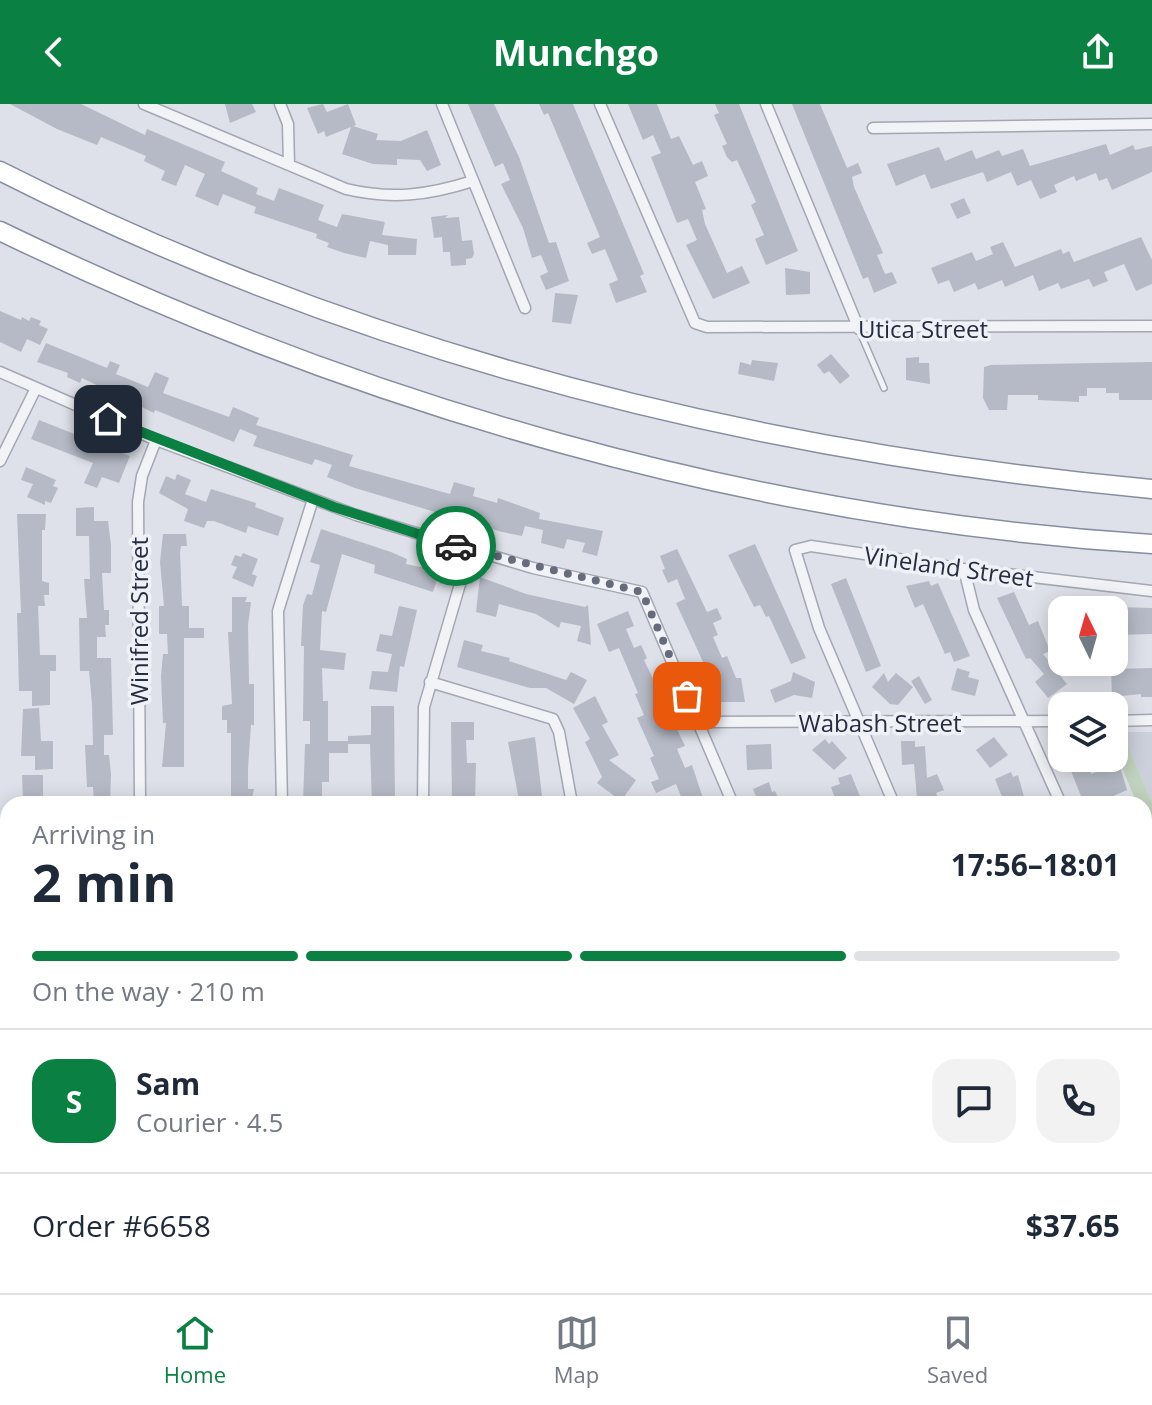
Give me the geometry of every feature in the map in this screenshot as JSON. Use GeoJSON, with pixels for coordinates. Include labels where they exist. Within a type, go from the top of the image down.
{"type":"FeatureCollection","features":[{"type":"Feature","properties":{"kind":"highway"},"geometry":{"type":"LineString","coordinates":[[0,171],[227,273],[508,372],[667,414],[904,460],[1152,489]]}},
{"type":"Feature","properties":{"kind":"highway"},"geometry":{"type":"LineString","coordinates":[[0,231],[148,300],[270,349],[430,404],[624,460],[773,493],[908,516],[1061,536],[1152,544]]}},
{"type":"Feature","properties":{"kind":"street"},"geometry":{"type":"LineString","coordinates":[[144,104],[346,189],[389,197],[421,196],[473,181]]}},
{"type":"Feature","properties":{"kind":"street"},"geometry":{"type":"LineString","coordinates":[[280,104],[288,124],[289,165]]}},
{"type":"Feature","properties":{"kind":"street"},"geometry":{"type":"LineString","coordinates":[[442,104],[525,308]]}},
{"type":"Feature","properties":{"kind":"street","name":"Utica Street"},"geometry":{"type":"LineString","coordinates":[[600,104],[695,323],[707,327],[859,329],[1152,326]]}},
{"type":"Feature","properties":{"kind":"street"},"geometry":{"type":"LineString","coordinates":[[766,104],[859,329]]}},
{"type":"Feature","properties":{"kind":"street"},"geometry":{"type":"LineString","coordinates":[[873,128],[1152,124]]}},
{"type":"Feature","properties":{"kind":"street"},"geometry":{"type":"LineString","coordinates":[[0,372],[156,440],[313,499],[470,550],[641,592],[730,796]]}},
{"type":"Feature","properties":{"kind":"street"},"geometry":{"type":"LineString","coordinates":[[0,461],[36,388]]}},
{"type":"Feature","properties":{"kind":"street","name":"Winifred Street"},"geometry":{"type":"LineString","coordinates":[[140,796],[138,502],[142,476],[156,440]]}},
{"type":"Feature","properties":{"kind":"street"},"geometry":{"type":"LineString","coordinates":[[282,796],[278,611],[313,499]]}},
{"type":"Feature","properties":{"kind":"street","name":"Vineland Street"},"geometry":{"type":"LineString","coordinates":[[860,723],[819,628],[795,550],[811,546],[964,569],[1152,591]]}},
{"type":"Feature","properties":{"kind":"street"},"geometry":{"type":"LineString","coordinates":[[423,796],[422,749],[430,682],[470,550]]}},
{"type":"Feature","properties":{"kind":"street"},"geometry":{"type":"LineString","coordinates":[[964,569],[974,610],[1058,796]]}},
{"type":"Feature","properties":{"kind":"street"},"geometry":{"type":"LineString","coordinates":[[430,682],[553,719],[559,732],[571,796]]}},
{"type":"Feature","properties":{"kind":"street"},"geometry":{"type":"LineString","coordinates":[[1128,721],[1152,720]]}},
{"type":"Feature","properties":{"kind":"street","name":"Wabash Street"},"geometry":{"type":"LineString","coordinates":[[698,722],[1048,721]]}},
{"type":"Feature","properties":{"kind":"street"},"geometry":{"type":"LineString","coordinates":[[860,723],[891,796]]}},
{"type":"Feature","properties":{"kind":"lane"},"geometry":{"type":"LineString","coordinates":[[859,329],[884,388]]}},
{"type":"Feature","properties":{"kind":"shaded area"},"geometry":{"type":"Polygon","coordinates":[[[1128,732],[1152,732],[1152,796],[1149,796],[1128,746],[1128,732]]]}},
{"type":"Feature","properties":{"kind":"green space"},"geometry":{"type":"Polygon","coordinates":[[[1128,746],[1149,796],[1134,796],[1124,772],[1128,772],[1128,746]]]}},
{"type":"Feature","properties":{"kind":"building"},"geometry":{"type":"Polygon","coordinates":[[[10,104],[81,104],[145,135],[147,129],[225,162],[221,171],[258,188],[256,194],[274,201],[279,188],[324,205],[318,220],[337,227],[342,214],[385,222],[382,235],[417,239],[416,255],[388,255],[388,245],[370,241],[366,258],[327,247],[329,243],[316,238],[317,234],[254,213],[256,207],[223,194],[218,206],[195,196],[205,174],[185,165],[176,186],[161,180],[165,171],[144,161],[146,156],[101,137],[97,145],[57,129],[10,104]]]}},
{"type":"Feature","properties":{"kind":"building"},"geometry":{"type":"Polygon","coordinates":[[[225,104],[252,104],[256,112],[230,123],[225,104]]]}},
{"type":"Feature","properties":{"kind":"building"},"geometry":{"type":"Polygon","coordinates":[[[323,104],[327,112],[348,104],[356,125],[353,126],[378,134],[376,140],[401,141],[427,130],[441,165],[427,171],[420,160],[397,159],[397,165],[373,164],[342,154],[351,127],[326,137],[324,131],[318,134],[307,108],[323,104]]]}},
{"type":"Feature","properties":{"kind":"building"},"geometry":{"type":"Polygon","coordinates":[[[468,104],[494,104],[519,157],[549,243],[556,242],[569,281],[546,290],[540,276],[548,272],[541,255],[532,258],[523,228],[501,184],[510,180],[503,163],[495,167],[468,104]]]}},
{"type":"Feature","properties":{"kind":"building"},"geometry":{"type":"Polygon","coordinates":[[[539,104],[573,104],[644,274],[640,276],[647,292],[616,303],[609,284],[618,280],[605,249],[592,254],[587,243],[600,237],[548,113],[544,115],[539,104]]]}},
{"type":"Feature","properties":{"kind":"building"},"geometry":{"type":"Polygon","coordinates":[[[628,104],[657,104],[671,139],[679,136],[693,165],[702,161],[708,176],[695,182],[706,209],[702,210],[705,224],[727,273],[742,266],[750,283],[713,299],[686,245],[697,240],[688,219],[677,223],[651,157],[661,153],[653,135],[643,140],[628,104]]]}},
{"type":"Feature","properties":{"kind":"building"},"geometry":{"type":"Polygon","coordinates":[[[715,104],[739,104],[798,251],[766,265],[755,239],[764,235],[751,205],[756,202],[737,160],[732,162],[722,146],[727,144],[714,115],[719,113],[715,104]]]}},
{"type":"Feature","properties":{"kind":"building"},"geometry":{"type":"Polygon","coordinates":[[[792,104],[820,104],[847,168],[858,163],[862,173],[852,177],[854,187],[883,253],[877,255],[885,274],[892,272],[897,283],[874,293],[868,277],[863,279],[792,104]]]}},
{"type":"Feature","properties":{"kind":"building"},"geometry":{"type":"Polygon","coordinates":[[[1106,144],[1110,155],[1133,145],[1135,150],[1152,146],[1152,172],[1112,190],[1107,178],[1099,181],[1096,173],[1076,181],[1074,176],[1054,185],[1057,192],[1040,199],[1031,180],[1017,186],[1011,172],[987,182],[983,172],[931,189],[925,174],[896,186],[887,164],[939,147],[945,161],[972,150],[976,159],[999,150],[1002,156],[1023,149],[1030,166],[1106,144]]]}},
{"type":"Feature","properties":{"kind":"building"},"geometry":{"type":"Polygon","coordinates":[[[964,198],[971,213],[957,219],[950,204],[964,198]]]}},
{"type":"Feature","properties":{"kind":"building"},"geometry":{"type":"Polygon","coordinates":[[[448,215],[445,218],[459,217],[462,241],[472,240],[474,254],[466,259],[466,265],[451,266],[450,252],[443,252],[442,237],[434,238],[431,217],[448,215]]]}},
{"type":"Feature","properties":{"kind":"building"},"geometry":{"type":"Polygon","coordinates":[[[1141,237],[1152,260],[1152,284],[1136,291],[1124,264],[1104,272],[1108,281],[1093,287],[1089,279],[1061,289],[1058,283],[1039,291],[1033,275],[1005,287],[1002,280],[978,290],[975,283],[954,292],[949,280],[938,284],[931,268],[972,252],[976,261],[993,254],[990,247],[1003,242],[1015,267],[1061,249],[1063,254],[1069,251],[1074,262],[1141,237]]]}},
{"type":"Feature","properties":{"kind":"building"},"geometry":{"type":"Polygon","coordinates":[[[785,268],[810,272],[810,294],[786,295],[785,268]]]}},
{"type":"Feature","properties":{"kind":"building"},"geometry":{"type":"Polygon","coordinates":[[[555,293],[578,295],[571,324],[552,322],[555,293]]]}},
{"type":"Feature","properties":{"kind":"building"},"geometry":{"type":"Polygon","coordinates":[[[0,311],[21,320],[22,317],[29,321],[31,317],[41,321],[39,325],[48,329],[40,345],[27,339],[21,352],[0,342],[0,311]]]}},
{"type":"Feature","properties":{"kind":"building"},"geometry":{"type":"Polygon","coordinates":[[[46,343],[107,368],[110,361],[120,365],[116,374],[148,387],[155,372],[169,378],[163,393],[229,417],[233,407],[259,418],[256,425],[353,455],[349,466],[450,494],[454,482],[475,488],[473,496],[497,503],[498,498],[540,513],[539,519],[603,531],[597,556],[582,552],[585,543],[567,539],[564,549],[541,543],[543,530],[525,526],[522,536],[502,532],[355,488],[327,477],[332,465],[315,459],[312,465],[253,446],[257,436],[240,429],[234,442],[155,410],[154,413],[82,378],[80,383],[67,377],[68,373],[37,362],[46,343]]]}},
{"type":"Feature","properties":{"kind":"building"},"geometry":{"type":"Polygon","coordinates":[[[831,354],[850,376],[840,384],[829,371],[824,374],[817,365],[831,354]]]}},
{"type":"Feature","properties":{"kind":"building"},"geometry":{"type":"Polygon","coordinates":[[[919,357],[919,363],[929,363],[930,384],[906,380],[906,358],[919,357]]]}},
{"type":"Feature","properties":{"kind":"building"},"geometry":{"type":"Polygon","coordinates":[[[752,360],[778,363],[774,381],[738,374],[740,362],[751,365],[752,360]]]}},
{"type":"Feature","properties":{"kind":"building"},"geometry":{"type":"Polygon","coordinates":[[[1152,362],[1152,400],[1119,400],[1119,393],[1106,393],[1106,388],[1087,388],[1087,396],[1079,396],[1079,402],[1038,400],[1038,395],[1008,395],[1007,410],[989,410],[983,398],[984,367],[991,365],[1152,362]]]}},
{"type":"Feature","properties":{"kind":"building"},"geometry":{"type":"Polygon","coordinates":[[[39,420],[130,456],[119,483],[102,477],[97,488],[84,483],[93,463],[31,439],[39,420]]]}},
{"type":"Feature","properties":{"kind":"building"},"geometry":{"type":"Polygon","coordinates":[[[26,467],[56,480],[53,486],[58,488],[51,503],[45,501],[45,505],[27,497],[33,484],[21,480],[26,467]]]}},
{"type":"Feature","properties":{"kind":"building"},"geometry":{"type":"Polygon","coordinates":[[[177,474],[191,480],[185,494],[206,502],[211,489],[256,503],[255,507],[284,518],[278,536],[248,526],[246,533],[214,521],[207,521],[204,528],[184,521],[188,509],[159,493],[166,476],[175,480],[177,474]]]}},
{"type":"Feature","properties":{"kind":"building"},"geometry":{"type":"Polygon","coordinates":[[[94,507],[94,521],[108,521],[111,545],[111,573],[102,573],[104,610],[109,610],[109,625],[105,625],[106,637],[97,637],[97,658],[111,658],[113,735],[104,735],[104,755],[109,755],[111,774],[110,796],[94,796],[93,787],[87,787],[85,745],[93,745],[92,704],[89,671],[80,671],[79,618],[87,618],[84,579],[90,579],[89,536],[76,536],[76,508],[94,507]]]}},
{"type":"Feature","properties":{"kind":"building"},"geometry":{"type":"Polygon","coordinates":[[[17,514],[46,514],[45,530],[42,530],[42,581],[49,583],[49,595],[44,595],[45,606],[38,606],[40,655],[56,655],[56,671],[50,671],[50,705],[32,706],[32,691],[19,691],[17,613],[21,613],[17,514]]]}},
{"type":"Feature","properties":{"kind":"building"},"geometry":{"type":"Polygon","coordinates":[[[321,529],[391,552],[407,559],[406,564],[440,571],[433,592],[374,573],[375,565],[342,554],[326,612],[322,611],[320,650],[346,653],[344,670],[322,668],[323,701],[328,701],[328,741],[348,741],[348,753],[329,753],[329,782],[322,782],[322,796],[303,796],[305,744],[310,744],[310,721],[303,721],[303,605],[307,594],[312,595],[320,565],[310,562],[321,529]]]}},
{"type":"Feature","properties":{"kind":"building"},"geometry":{"type":"Polygon","coordinates":[[[163,534],[186,534],[187,546],[181,546],[180,552],[182,606],[189,606],[189,628],[204,628],[204,638],[184,638],[184,767],[162,767],[166,723],[163,723],[161,676],[163,654],[168,654],[167,634],[159,634],[159,606],[164,606],[160,562],[163,534]]]}},
{"type":"Feature","properties":{"kind":"building"},"geometry":{"type":"Polygon","coordinates":[[[755,544],[806,658],[791,664],[769,616],[766,617],[760,605],[754,607],[728,555],[755,544]]]}},
{"type":"Feature","properties":{"kind":"building"},"geometry":{"type":"Polygon","coordinates":[[[677,549],[707,612],[717,608],[722,619],[713,623],[718,635],[713,637],[722,658],[727,656],[736,678],[741,678],[745,702],[717,702],[717,673],[707,678],[701,665],[704,664],[676,603],[685,599],[677,579],[668,583],[662,570],[665,569],[660,556],[677,549]]]}},
{"type":"Feature","properties":{"kind":"building"},"geometry":{"type":"Polygon","coordinates":[[[243,553],[258,559],[252,574],[257,576],[253,587],[232,578],[237,567],[231,565],[235,555],[241,557],[243,553]]]}},
{"type":"Feature","properties":{"kind":"building"},"geometry":{"type":"Polygon","coordinates":[[[480,577],[526,594],[585,607],[588,605],[591,645],[577,641],[581,626],[561,622],[559,628],[536,614],[499,604],[496,617],[476,612],[480,577]]]}},
{"type":"Feature","properties":{"kind":"building"},"geometry":{"type":"Polygon","coordinates":[[[846,578],[881,666],[866,672],[831,584],[846,578]]]}},
{"type":"Feature","properties":{"kind":"building"},"geometry":{"type":"Polygon","coordinates":[[[929,581],[931,586],[938,583],[970,656],[954,662],[950,652],[945,654],[923,604],[915,608],[906,586],[929,581]]]}},
{"type":"Feature","properties":{"kind":"building"},"geometry":{"type":"Polygon","coordinates":[[[1014,592],[1029,625],[1038,621],[1048,646],[1048,652],[1043,654],[1048,660],[1048,676],[1061,676],[1067,684],[1056,692],[1048,692],[1048,698],[1035,682],[1044,674],[1030,658],[1026,659],[997,598],[1014,592]]]}},
{"type":"Feature","properties":{"kind":"building"},"geometry":{"type":"Polygon","coordinates":[[[232,597],[247,597],[245,602],[251,602],[248,625],[249,684],[254,684],[254,725],[251,725],[248,768],[248,789],[254,789],[253,796],[231,796],[231,733],[227,733],[227,720],[222,720],[222,706],[232,704],[228,632],[232,632],[232,597]]]}},
{"type":"Feature","properties":{"kind":"building"},"geometry":{"type":"Polygon","coordinates":[[[399,606],[417,610],[404,667],[400,666],[397,692],[369,689],[372,671],[388,672],[392,654],[376,651],[380,634],[392,636],[399,606]]]}},
{"type":"Feature","properties":{"kind":"building"},"geometry":{"type":"Polygon","coordinates":[[[1128,607],[1152,608],[1152,634],[1128,635],[1128,607]]]}},
{"type":"Feature","properties":{"kind":"building"},"geometry":{"type":"Polygon","coordinates":[[[628,611],[634,626],[626,629],[634,648],[641,645],[647,658],[644,660],[685,746],[677,749],[685,768],[692,765],[702,796],[681,796],[676,784],[656,793],[651,782],[659,779],[650,758],[654,756],[637,718],[644,715],[635,694],[638,693],[619,648],[609,652],[597,624],[628,611]]]}},
{"type":"Feature","properties":{"kind":"building"},"geometry":{"type":"Polygon","coordinates":[[[464,640],[483,645],[481,651],[510,658],[509,661],[566,680],[571,672],[587,680],[574,704],[546,688],[530,688],[457,667],[464,640]]]}},
{"type":"Feature","properties":{"kind":"building"},"geometry":{"type":"Polygon","coordinates":[[[957,668],[970,672],[968,677],[979,680],[975,696],[951,690],[957,668]]]}},
{"type":"Feature","properties":{"kind":"building"},"geometry":{"type":"Polygon","coordinates":[[[1152,668],[1152,697],[1112,692],[1111,676],[1128,676],[1128,669],[1152,668]]]}},
{"type":"Feature","properties":{"kind":"building"},"geometry":{"type":"Polygon","coordinates":[[[793,672],[815,682],[812,698],[794,695],[775,703],[770,690],[791,681],[793,672]]]}},
{"type":"Feature","properties":{"kind":"building"},"geometry":{"type":"Polygon","coordinates":[[[884,673],[888,682],[896,673],[913,687],[898,705],[890,704],[872,687],[884,673]]]}},
{"type":"Feature","properties":{"kind":"building"},"geometry":{"type":"Polygon","coordinates":[[[919,676],[932,700],[925,704],[911,681],[919,676]]]}},
{"type":"Feature","properties":{"kind":"building"},"geometry":{"type":"Polygon","coordinates":[[[595,696],[608,722],[602,725],[619,755],[609,760],[636,780],[625,796],[614,796],[597,783],[602,777],[585,742],[590,739],[573,708],[595,696]]]}},
{"type":"Feature","properties":{"kind":"building"},"geometry":{"type":"Polygon","coordinates":[[[371,706],[394,706],[395,796],[372,796],[370,744],[348,744],[348,736],[371,735],[371,706]]]}},
{"type":"Feature","properties":{"kind":"building"},"geometry":{"type":"Polygon","coordinates":[[[39,708],[41,741],[53,741],[53,769],[35,770],[35,756],[21,756],[23,709],[39,708]]]}},
{"type":"Feature","properties":{"kind":"building"},"geometry":{"type":"Polygon","coordinates":[[[451,722],[474,722],[474,740],[466,740],[467,763],[476,763],[475,796],[452,796],[451,722]]]}},
{"type":"Feature","properties":{"kind":"building"},"geometry":{"type":"Polygon","coordinates":[[[535,737],[542,796],[518,796],[508,742],[535,737]]]}},
{"type":"Feature","properties":{"kind":"building"},"geometry":{"type":"Polygon","coordinates":[[[994,737],[1008,755],[990,768],[976,750],[994,737]]]}},
{"type":"Feature","properties":{"kind":"building"},"geometry":{"type":"Polygon","coordinates":[[[825,739],[829,744],[832,741],[847,758],[834,770],[812,750],[825,739]]]}},
{"type":"Feature","properties":{"kind":"building"},"geometry":{"type":"Polygon","coordinates":[[[901,741],[915,741],[915,747],[925,746],[927,778],[937,774],[944,790],[936,793],[937,796],[917,796],[914,764],[902,765],[901,741]]]}},
{"type":"Feature","properties":{"kind":"building"},"geometry":{"type":"Polygon","coordinates":[[[771,744],[772,769],[747,770],[746,745],[771,744]]]}},
{"type":"Feature","properties":{"kind":"building"},"geometry":{"type":"Polygon","coordinates":[[[1011,772],[1013,777],[1018,775],[1024,796],[1002,796],[995,779],[1011,772]]]}},
{"type":"Feature","properties":{"kind":"building"},"geometry":{"type":"Polygon","coordinates":[[[1071,772],[1122,772],[1127,790],[1113,796],[1081,796],[1071,772]]]}},
{"type":"Feature","properties":{"kind":"building"},"geometry":{"type":"Polygon","coordinates":[[[851,774],[860,796],[834,796],[831,787],[840,784],[838,778],[851,774]]]}},
{"type":"Feature","properties":{"kind":"building"},"geometry":{"type":"Polygon","coordinates":[[[22,775],[43,775],[43,796],[23,796],[22,775]]]}},
{"type":"Feature","properties":{"kind":"building"},"geometry":{"type":"Polygon","coordinates":[[[769,782],[772,792],[775,791],[777,796],[756,796],[753,789],[769,782]]]}},
{"type":"Feature","properties":{"kind":"way so far"},"geometry":{"type":"LineString","coordinates":[[456,546],[533,568],[642,592],[687,696]]}},
{"type":"Feature","properties":{"kind":"route"},"geometry":{"type":"LineString","coordinates":[[108,419],[334,507],[456,546]]}}]}
